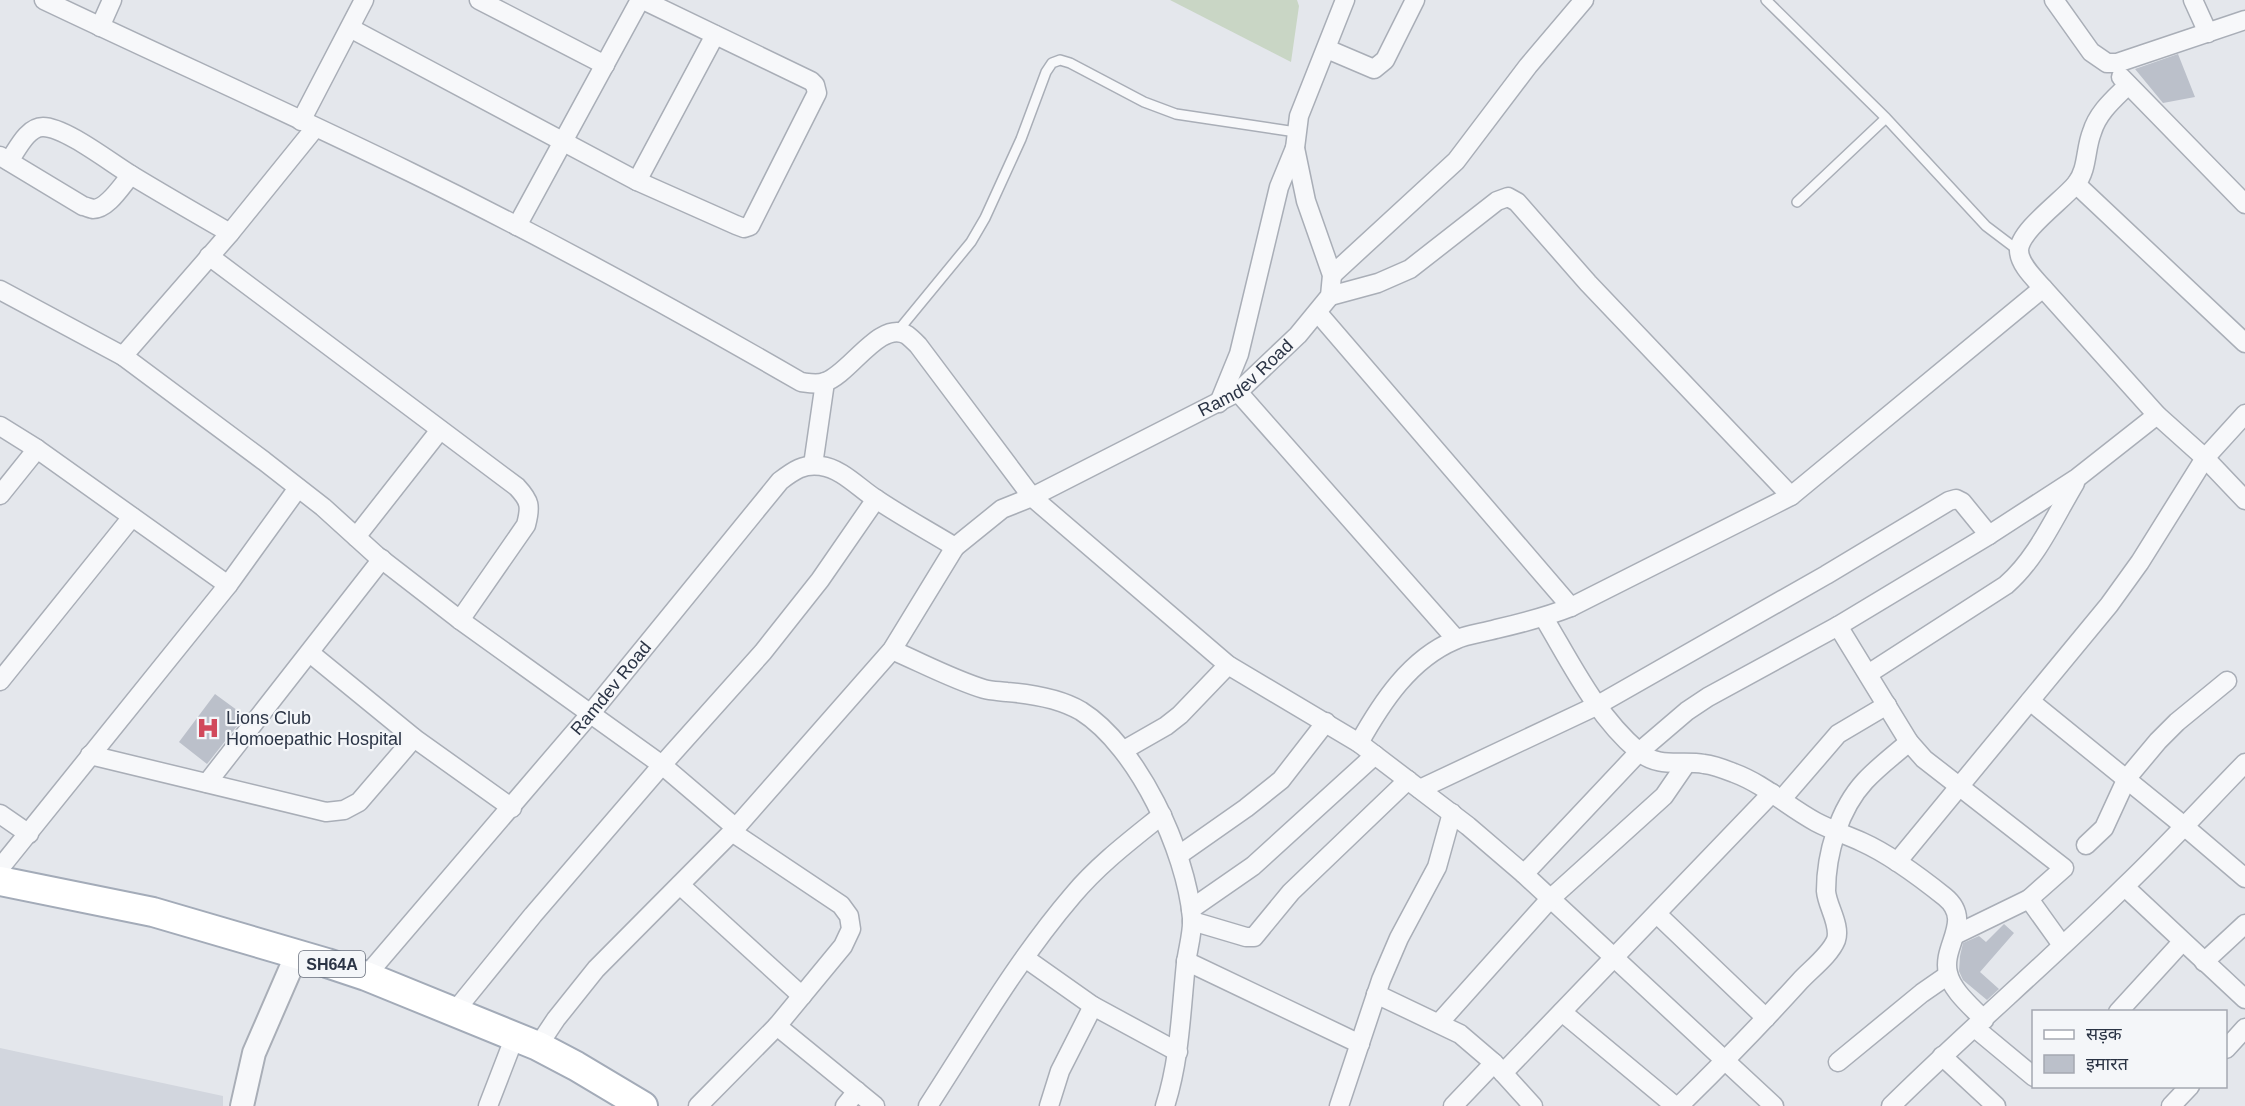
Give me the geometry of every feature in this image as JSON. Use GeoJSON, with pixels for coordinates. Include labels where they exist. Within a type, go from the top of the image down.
{"type":"FeatureCollection","features":[{"type":"Feature","properties":{"kind":"main road","name":"SH64A"},"geometry":{"type":"LineString","coordinates":[[0,881],[153,912],[294,961],[423,1014],[521,1044],[616,1106]]}},
{"type":"Feature","properties":{"kind":"main road","name":"SH64A"},"geometry":{"type":"LineString","coordinates":[[0,898],[366,976],[455,1011],[521,1044],[576,1066],[643,1106]]}},
{"type":"Feature","properties":{"kind":"street"},"geometry":{"type":"LineString","coordinates":[[44,0],[409,171],[518,226],[699,323],[801,382],[813,384],[825,382],[837,376],[885,334],[897,332],[907,335],[918,345],[1032,497],[1228,665],[1359,743],[1452,813],[1524,874],[1774,1106]]}},
{"type":"Feature","properties":{"kind":"street"},"geometry":{"type":"LineString","coordinates":[[100,27],[112,0]]}},
{"type":"Feature","properties":{"kind":"street"},"geometry":{"type":"LineString","coordinates":[[123,356],[230,234],[308,124],[364,0]]}},
{"type":"Feature","properties":{"kind":"street"},"geometry":{"type":"LineString","coordinates":[[479,0],[605,64]]}},
{"type":"Feature","properties":{"kind":"street"},"geometry":{"type":"LineString","coordinates":[[350,28],[562,143],[637,181],[744,228],[750,226],[754,220],[817,93],[815,85],[811,81],[642,0],[605,64],[562,143],[518,226]]}},
{"type":"Feature","properties":{"kind":"street"},"geometry":{"type":"LineString","coordinates":[[1219,403],[1239,354],[1279,187],[1296,140],[1299,116],[1345,0]]}},
{"type":"Feature","properties":{"kind":"street"},"geometry":{"type":"LineString","coordinates":[[1327,49],[1374,69],[1385,60],[1415,0]]}},
{"type":"Feature","properties":{"kind":"street"},"geometry":{"type":"LineString","coordinates":[[1332,275],[1456,161],[1528,66],[1584,0]]}},
{"type":"Feature","properties":{"kind":"street"},"geometry":{"type":"LineString","coordinates":[[2054,0],[2091,52],[2107,63],[2245,204]]}},
{"type":"Feature","properties":{"kind":"street"},"geometry":{"type":"LineString","coordinates":[[2193,0],[2208,33]]}},
{"type":"Feature","properties":{"kind":"street"},"geometry":{"type":"LineString","coordinates":[[2107,63],[2117,63],[2245,20]]}},
{"type":"Feature","properties":{"kind":"street"},"geometry":{"type":"LineString","coordinates":[[637,181],[716,35]]}},
{"type":"Feature","properties":{"kind":"street"},"geometry":{"type":"LineString","coordinates":[[2128,85],[2100,114],[2095,123],[2085,169],[2076,184],[2020,243],[2021,262],[2157,416],[2205,458],[2245,500]]}},
{"type":"Feature","properties":{"kind":"street"},"geometry":{"type":"LineString","coordinates":[[131,175],[109,199],[93,209],[83,206],[4,159],[35,129],[44,127],[62,132],[230,234]]}},
{"type":"Feature","properties":{"kind":"street"},"geometry":{"type":"LineString","coordinates":[[1296,140],[1306,201],[1332,275],[1330,296],[1378,284],[1410,268],[1497,201],[1508,197],[1517,202],[1588,283],[1791,496]]}},
{"type":"Feature","properties":{"kind":"street"},"geometry":{"type":"LineString","coordinates":[[2076,184],[2245,343]]}},
{"type":"Feature","properties":{"kind":"street"},"geometry":{"type":"LineString","coordinates":[[209,256],[517,487],[527,498],[530,511],[526,525],[460,620]]}},
{"type":"Feature","properties":{"kind":"street"},"geometry":{"type":"LineString","coordinates":[[1359,743],[1378,710],[1408,672],[1437,649],[1456,639],[1544,618],[1571,607],[1791,496],[2043,288]]}},
{"type":"Feature","properties":{"kind":"street"},"geometry":{"type":"LineString","coordinates":[[0,290],[123,356],[298,488],[382,559],[460,620],[662,765],[734,830],[841,905],[849,916],[851,930],[843,946],[777,1026],[698,1106]]}},
{"type":"Feature","properties":{"kind":"street","name":"Ramdev Road"},"geometry":{"type":"LineString","coordinates":[[489,1105],[521,1044],[556,1019],[596,969],[734,830],[892,651],[955,547],[1002,509],[1032,497],[1238,392],[1318,312],[1330,296]]}},
{"type":"Feature","properties":{"kind":"street"},"geometry":{"type":"LineString","coordinates":[[1318,312],[1571,607]]}},
{"type":"Feature","properties":{"kind":"street"},"geometry":{"type":"LineString","coordinates":[[825,382],[813,465],[824,466],[838,472],[876,499],[955,547]]}},
{"type":"Feature","properties":{"kind":"street"},"geometry":{"type":"LineString","coordinates":[[1238,392],[1456,639]]}},
{"type":"Feature","properties":{"kind":"street"},"geometry":{"type":"LineString","coordinates":[[1897,862],[2109,605],[2140,562],[2205,458],[2245,414]]}},
{"type":"Feature","properties":{"kind":"street"},"geometry":{"type":"LineString","coordinates":[[1524,874],[1639,752],[1672,722],[1708,697],[1838,626],[1989,535],[2077,478],[2157,416]]}},
{"type":"Feature","properties":{"kind":"street"},"geometry":{"type":"LineString","coordinates":[[0,426],[37,449],[228,585]]}},
{"type":"Feature","properties":{"kind":"street"},"geometry":{"type":"LineString","coordinates":[[356,537],[440,430]]}},
{"type":"Feature","properties":{"kind":"street"},"geometry":{"type":"LineString","coordinates":[[0,495],[37,449]]}},
{"type":"Feature","properties":{"kind":"street","name":"Ramdev Road"},"geometry":{"type":"LineString","coordinates":[[366,976],[512,808],[780,481],[796,468],[813,465]]}},
{"type":"Feature","properties":{"kind":"street"},"geometry":{"type":"LineString","coordinates":[[1868,674],[2006,585],[2019,573],[2031,559],[2077,478]]}},
{"type":"Feature","properties":{"kind":"street"},"geometry":{"type":"LineString","coordinates":[[0,868],[228,585],[298,488]]}},
{"type":"Feature","properties":{"kind":"street"},"geometry":{"type":"LineString","coordinates":[[455,1011],[526,923],[763,652],[820,580],[876,499]]}},
{"type":"Feature","properties":{"kind":"street"},"geometry":{"type":"LineString","coordinates":[[1192,915],[1246,937],[1254,937],[1292,892],[1414,785],[1596,705],[1826,575],[1949,501],[1956,499],[1962,501],[1989,535]]}},
{"type":"Feature","properties":{"kind":"street"},"geometry":{"type":"LineString","coordinates":[[0,681],[132,517]]}},
{"type":"Feature","properties":{"kind":"street"},"geometry":{"type":"LineString","coordinates":[[207,783],[382,559]]}},
{"type":"Feature","properties":{"kind":"street"},"geometry":{"type":"LineString","coordinates":[[1544,618],[1596,705],[1639,752],[1651,759],[1671,764],[1702,763],[1723,769],[1777,796],[1815,821],[1864,842],[1897,862],[1947,898],[1959,920],[1947,964],[1948,975],[1979,1024],[2032,1075]]}},
{"type":"Feature","properties":{"kind":"street"},"geometry":{"type":"LineString","coordinates":[[1838,626],[1909,742],[1924,759],[2064,868],[2029,899],[1954,935]]}},
{"type":"Feature","properties":{"kind":"street"},"geometry":{"type":"LineString","coordinates":[[892,651],[986,690],[1035,695],[1064,702],[1102,727],[1124,750],[1162,814],[1179,855],[1192,915],[1178,1052],[1172,1085],[1165,1106]]}},
{"type":"Feature","properties":{"kind":"street"},"geometry":{"type":"LineString","coordinates":[[310,653],[414,738],[512,808]]}},
{"type":"Feature","properties":{"kind":"street"},"geometry":{"type":"LineString","coordinates":[[1124,750],[1180,716],[1228,665]]}},
{"type":"Feature","properties":{"kind":"street"},"geometry":{"type":"LineString","coordinates":[[2086,845],[2104,828],[2127,778],[2177,722],[2227,681]]}},
{"type":"Feature","properties":{"kind":"street"},"geometry":{"type":"LineString","coordinates":[[2030,701],[2127,778],[2245,878]]}},
{"type":"Feature","properties":{"kind":"street"},"geometry":{"type":"LineString","coordinates":[[1453,1106],[1562,1012],[1657,914],[1839,734],[1887,705]]}},
{"type":"Feature","properties":{"kind":"street"},"geometry":{"type":"LineString","coordinates":[[1179,855],[1246,808],[1281,780],[1326,722]]}},
{"type":"Feature","properties":{"kind":"street"},"geometry":{"type":"LineString","coordinates":[[90,755],[326,812],[344,810],[359,802],[414,738]]}},
{"type":"Feature","properties":{"kind":"street"},"geometry":{"type":"LineString","coordinates":[[1679,1106],[1766,1018],[1826,953],[1836,939],[1837,929],[1826,894],[1827,874],[1836,831],[1853,796],[1865,781],[1909,742]]}},
{"type":"Feature","properties":{"kind":"street"},"geometry":{"type":"LineString","coordinates":[[1192,915],[1253,866],[1375,755]]}},
{"type":"Feature","properties":{"kind":"street"},"geometry":{"type":"LineString","coordinates":[[1891,1106],[2125,887],[2245,763]]}},
{"type":"Feature","properties":{"kind":"street"},"geometry":{"type":"LineString","coordinates":[[1439,1023],[1550,899],[1664,796],[1686,764]]}},
{"type":"Feature","properties":{"kind":"street"},"geometry":{"type":"LineString","coordinates":[[1339,1106],[1376,994],[1400,938],[1437,867],[1452,813]]}},
{"type":"Feature","properties":{"kind":"street"},"geometry":{"type":"LineString","coordinates":[[0,814],[28,834]]}},
{"type":"Feature","properties":{"kind":"street"},"geometry":{"type":"LineString","coordinates":[[927,1106],[1025,957],[1074,894],[1107,860],[1162,814]]}},
{"type":"Feature","properties":{"kind":"street"},"geometry":{"type":"LineString","coordinates":[[680,885],[802,996]]}},
{"type":"Feature","properties":{"kind":"street"},"geometry":{"type":"LineString","coordinates":[[2125,887],[2245,999]]}},
{"type":"Feature","properties":{"kind":"street"},"geometry":{"type":"LineString","coordinates":[[2029,899],[2062,945]]}},
{"type":"Feature","properties":{"kind":"street"},"geometry":{"type":"LineString","coordinates":[[1657,914],[1766,1018]]}},
{"type":"Feature","properties":{"kind":"street"},"geometry":{"type":"LineString","coordinates":[[2204,962],[2245,924]]}},
{"type":"Feature","properties":{"kind":"street"},"geometry":{"type":"LineString","coordinates":[[2119,1010],[2182,942]]}},
{"type":"Feature","properties":{"kind":"street"},"geometry":{"type":"LineString","coordinates":[[1025,957],[1093,1006],[1178,1052]]}},
{"type":"Feature","properties":{"kind":"street"},"geometry":{"type":"LineString","coordinates":[[242,1106],[254,1053],[294,961]]}},
{"type":"Feature","properties":{"kind":"street"},"geometry":{"type":"LineString","coordinates":[[1186,961],[1359,1044]]}},
{"type":"Feature","properties":{"kind":"street"},"geometry":{"type":"LineString","coordinates":[[1838,1062],[1922,993],[1948,975]]}},
{"type":"Feature","properties":{"kind":"street"},"geometry":{"type":"LineString","coordinates":[[1376,994],[1460,1034],[1498,1068],[1533,1106]]}},
{"type":"Feature","properties":{"kind":"street"},"geometry":{"type":"LineString","coordinates":[[1049,1106],[1060,1071],[1093,1006]]}},
{"type":"Feature","properties":{"kind":"street"},"geometry":{"type":"LineString","coordinates":[[1562,1012],[1675,1106]]}},
{"type":"Feature","properties":{"kind":"street"},"geometry":{"type":"LineString","coordinates":[[777,1026],[875,1106]]}},
{"type":"Feature","properties":{"kind":"street"},"geometry":{"type":"LineString","coordinates":[[2227,1048],[2245,1028]]}},
{"type":"Feature","properties":{"kind":"street"},"geometry":{"type":"LineString","coordinates":[[1942,1056],[1996,1106]]}},
{"type":"Feature","properties":{"kind":"street"},"geometry":{"type":"LineString","coordinates":[[2171,1106],[2188,1088]]}},
{"type":"Feature","properties":{"kind":"street"},"geometry":{"type":"LineString","coordinates":[[845,1106],[857,1091]]}},
{"type":"Feature","properties":{"kind":"lane"},"geometry":{"type":"LineString","coordinates":[[1766,0],[1886,118],[1986,226],[2019,251]]}},
{"type":"Feature","properties":{"kind":"lane"},"geometry":{"type":"LineString","coordinates":[[897,332],[971,242],[1021,139],[1032,104],[1052,63],[1060,60],[1070,63],[1144,102],[1176,114],[1296,140]]}},
{"type":"Feature","properties":{"kind":"lane"},"geometry":{"type":"LineString","coordinates":[[1797,202],[1886,118]]}},
{"type":"Feature","properties":{"kind":"shaded area"},"geometry":{"type":"Polygon","coordinates":[[[0,1048],[223,1096],[223,1106],[0,1106],[0,1048]]]}},
{"type":"Feature","properties":{"kind":"green space"},"geometry":{"type":"Polygon","coordinates":[[[1170,0],[1297,0],[1299,6],[1291,62],[1170,0]]]}},
{"type":"Feature","properties":{"kind":"building"},"geometry":{"type":"Polygon","coordinates":[[[2178,54],[2195,97],[2163,103],[2135,69],[2178,54]]]}},
{"type":"Feature","properties":{"kind":"building"},"geometry":{"type":"Polygon","coordinates":[[[215,694],[245,716],[207,764],[179,742],[215,694]]]}},
{"type":"Feature","properties":{"kind":"building"},"geometry":{"type":"Polygon","coordinates":[[[2004,924],[2014,933],[1980,972],[1999,989],[1987,1000],[1963,980],[1959,971],[1960,956],[1963,943],[1979,936],[1986,942],[2004,924]]]}},
{"type":"Feature","properties":{"kind":"place","name":"Lions Club Homoepathic Hospital"},"geometry":{"type":"Point","coordinates":[208,728]}}]}
